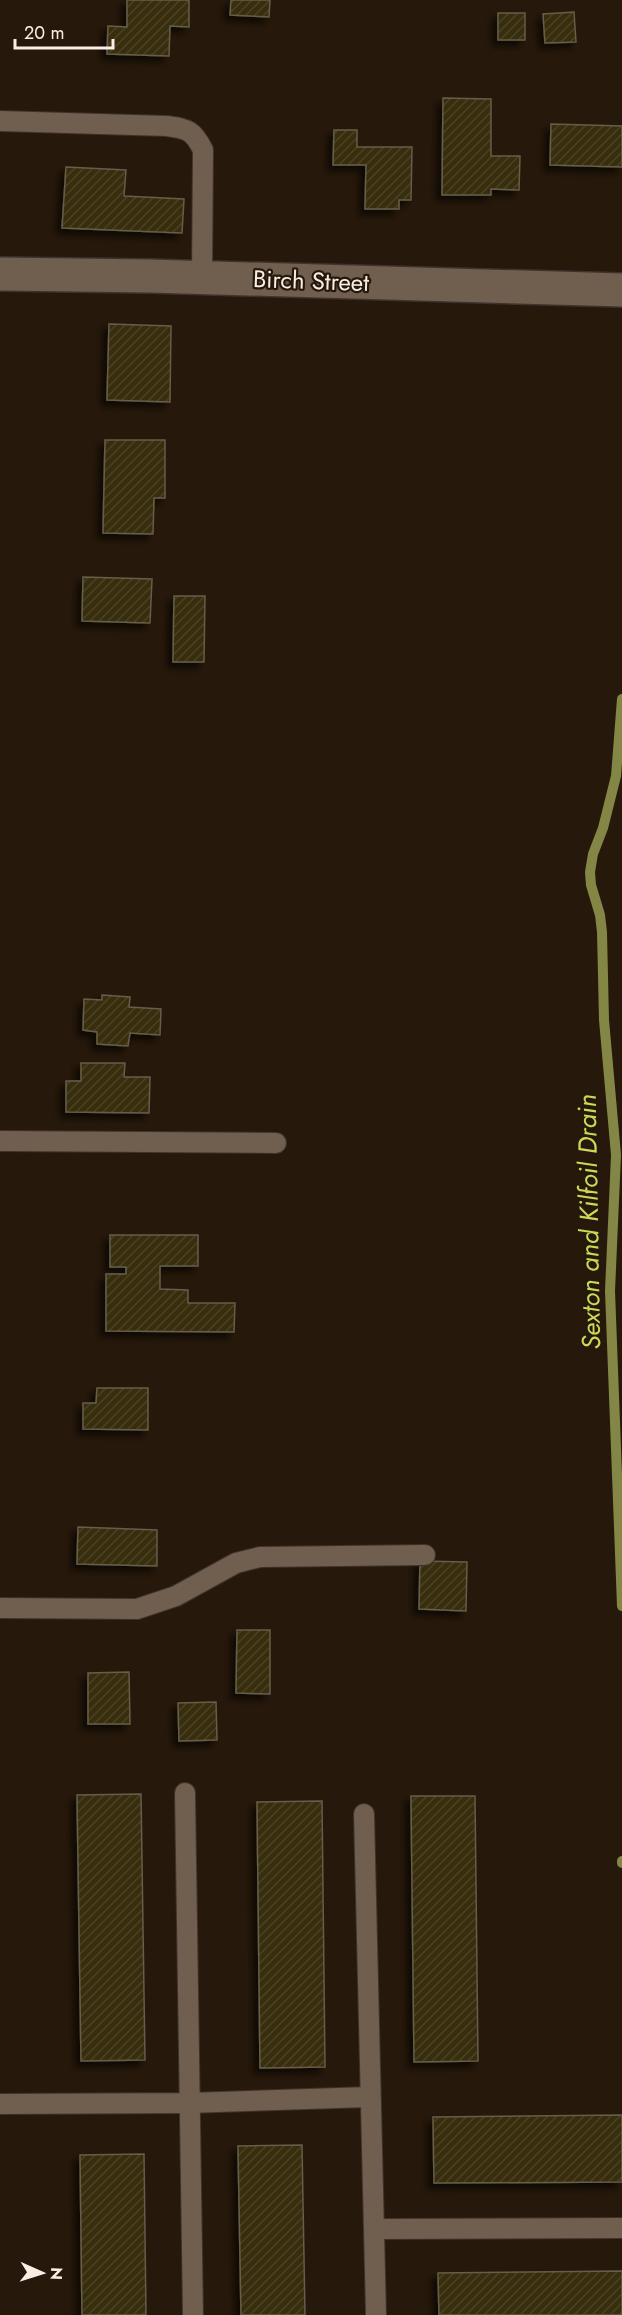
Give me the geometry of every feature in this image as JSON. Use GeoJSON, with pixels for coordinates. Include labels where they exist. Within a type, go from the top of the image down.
{"type":"FeatureCollection","features":[{"type":"Feature","properties":{"kind":"street","name":"Birch Street"},"geometry":{"type":"LineString","coordinates":[[0,274],[622,290]]}},
{"type":"Feature","properties":{"kind":"lane"},"geometry":{"type":"LineString","coordinates":[[0,121],[186,128],[196,136],[203,150],[202,278]]}},
{"type":"Feature","properties":{"kind":"lane"},"geometry":{"type":"LineString","coordinates":[[0,1141],[276,1143]]}},
{"type":"Feature","properties":{"kind":"lane"},"geometry":{"type":"LineString","coordinates":[[0,1608],[137,1609],[176,1596],[236,1563],[260,1557],[425,1555]]}},
{"type":"Feature","properties":{"kind":"lane"},"geometry":{"type":"LineString","coordinates":[[185,1792],[193,2315]]}},
{"type":"Feature","properties":{"kind":"lane"},"geometry":{"type":"LineString","coordinates":[[364,1814],[376,2315]]}},
{"type":"Feature","properties":{"kind":"lane"},"geometry":{"type":"LineString","coordinates":[[0,2104],[189,2103],[369,2097]]}},
{"type":"Feature","properties":{"kind":"lane"},"geometry":{"type":"LineString","coordinates":[[375,2229],[622,2228]]}},
{"type":"Feature","properties":{"kind":"building"},"geometry":{"type":"Polygon","coordinates":[[[127,0],[189,0],[189,27],[170,26],[169,56],[107,54],[108,26],[127,27],[127,0]]]}},
{"type":"Feature","properties":{"kind":"building"},"geometry":{"type":"Polygon","coordinates":[[[231,0],[270,0],[269,17],[230,15],[231,0]]]}},
{"type":"Feature","properties":{"kind":"building"},"geometry":{"type":"Polygon","coordinates":[[[574,12],[576,42],[545,43],[543,14],[574,12]]]}},
{"type":"Feature","properties":{"kind":"building"},"geometry":{"type":"Polygon","coordinates":[[[498,13],[525,13],[525,40],[498,40],[498,13]]]}},
{"type":"Feature","properties":{"kind":"building"},"geometry":{"type":"Polygon","coordinates":[[[443,98],[491,99],[491,156],[520,156],[519,190],[491,189],[491,195],[442,195],[443,98]]]}},
{"type":"Feature","properties":{"kind":"building"},"geometry":{"type":"Polygon","coordinates":[[[551,124],[622,126],[622,167],[550,165],[551,124]]]}},
{"type":"Feature","properties":{"kind":"building"},"geometry":{"type":"Polygon","coordinates":[[[334,130],[357,130],[357,147],[412,147],[411,200],[399,200],[399,209],[365,209],[366,165],[333,165],[334,130]]]}},
{"type":"Feature","properties":{"kind":"building"},"geometry":{"type":"Polygon","coordinates":[[[66,167],[126,170],[124,196],[184,199],[182,233],[62,228],[66,167]]]}},
{"type":"Feature","properties":{"kind":"building"},"geometry":{"type":"Polygon","coordinates":[[[109,324],[171,326],[170,402],[107,400],[109,324]]]}},
{"type":"Feature","properties":{"kind":"building"},"geometry":{"type":"Polygon","coordinates":[[[105,440],[165,440],[165,498],[154,498],[153,534],[103,533],[105,440]]]}},
{"type":"Feature","properties":{"kind":"building"},"geometry":{"type":"Polygon","coordinates":[[[83,577],[152,579],[150,623],[82,621],[83,577]]]}},
{"type":"Feature","properties":{"kind":"building"},"geometry":{"type":"Polygon","coordinates":[[[174,596],[205,596],[204,662],[173,662],[174,596]]]}},
{"type":"Feature","properties":{"kind":"building"},"geometry":{"type":"Polygon","coordinates":[[[102,995],[130,997],[129,1007],[161,1009],[160,1035],[130,1033],[128,1046],[97,1044],[97,1032],[83,1030],[84,999],[102,1000],[102,995]]]}},
{"type":"Feature","properties":{"kind":"building"},"geometry":{"type":"Polygon","coordinates":[[[81,1063],[125,1063],[124,1077],[150,1077],[149,1113],[66,1112],[66,1081],[81,1081],[81,1063]]]}},
{"type":"Feature","properties":{"kind":"building"},"geometry":{"type":"Polygon","coordinates":[[[110,1235],[198,1235],[198,1266],[160,1266],[160,1289],[188,1290],[188,1303],[235,1303],[234,1332],[106,1331],[106,1274],[126,1274],[126,1267],[110,1267],[110,1235]]]}},
{"type":"Feature","properties":{"kind":"building"},"geometry":{"type":"Polygon","coordinates":[[[97,1388],[148,1388],[148,1430],[83,1429],[83,1403],[96,1403],[97,1388]]]}},
{"type":"Feature","properties":{"kind":"building"},"geometry":{"type":"Polygon","coordinates":[[[78,1527],[157,1530],[157,1566],[77,1564],[78,1527]]]}},
{"type":"Feature","properties":{"kind":"building"},"geometry":{"type":"Polygon","coordinates":[[[420,1561],[467,1562],[466,1611],[419,1609],[420,1561]]]}},
{"type":"Feature","properties":{"kind":"building"},"geometry":{"type":"Polygon","coordinates":[[[237,1630],[270,1630],[270,1694],[236,1693],[237,1630]]]}},
{"type":"Feature","properties":{"kind":"building"},"geometry":{"type":"Polygon","coordinates":[[[129,1672],[130,1724],[88,1724],[88,1673],[129,1672]]]}},
{"type":"Feature","properties":{"kind":"building"},"geometry":{"type":"Polygon","coordinates":[[[216,1702],[217,1740],[179,1741],[178,1703],[216,1702]]]}},
{"type":"Feature","properties":{"kind":"building"},"geometry":{"type":"Polygon","coordinates":[[[141,1794],[145,2060],[81,2061],[77,1795],[141,1794]]]}},
{"type":"Feature","properties":{"kind":"building"},"geometry":{"type":"Polygon","coordinates":[[[411,1796],[475,1796],[478,2061],[414,2062],[411,1796]]]}},
{"type":"Feature","properties":{"kind":"building"},"geometry":{"type":"Polygon","coordinates":[[[322,1801],[325,2067],[260,2068],[257,1802],[322,1801]]]}},
{"type":"Feature","properties":{"kind":"building"},"geometry":{"type":"Polygon","coordinates":[[[622,2115],[622,2182],[434,2183],[433,2117],[622,2115]]]}},
{"type":"Feature","properties":{"kind":"building"},"geometry":{"type":"Polygon","coordinates":[[[302,2145],[305,2315],[241,2315],[238,2146],[302,2145]]]}},
{"type":"Feature","properties":{"kind":"building"},"geometry":{"type":"Polygon","coordinates":[[[144,2154],[146,2315],[82,2315],[80,2155],[144,2154]]]}},
{"type":"Feature","properties":{"kind":"building"},"geometry":{"type":"Polygon","coordinates":[[[622,2271],[622,2315],[439,2315],[438,2273],[622,2271]]]}},
{"type":"Feature","properties":{"kind":"waterway","name":"Sexton and Kilfoil Drain"},"geometry":{"type":"LineString","coordinates":[[622,699],[616,776],[603,828],[593,854],[590,872],[602,932],[604,1020],[616,1155],[610,1291],[622,1606]]}}]}
